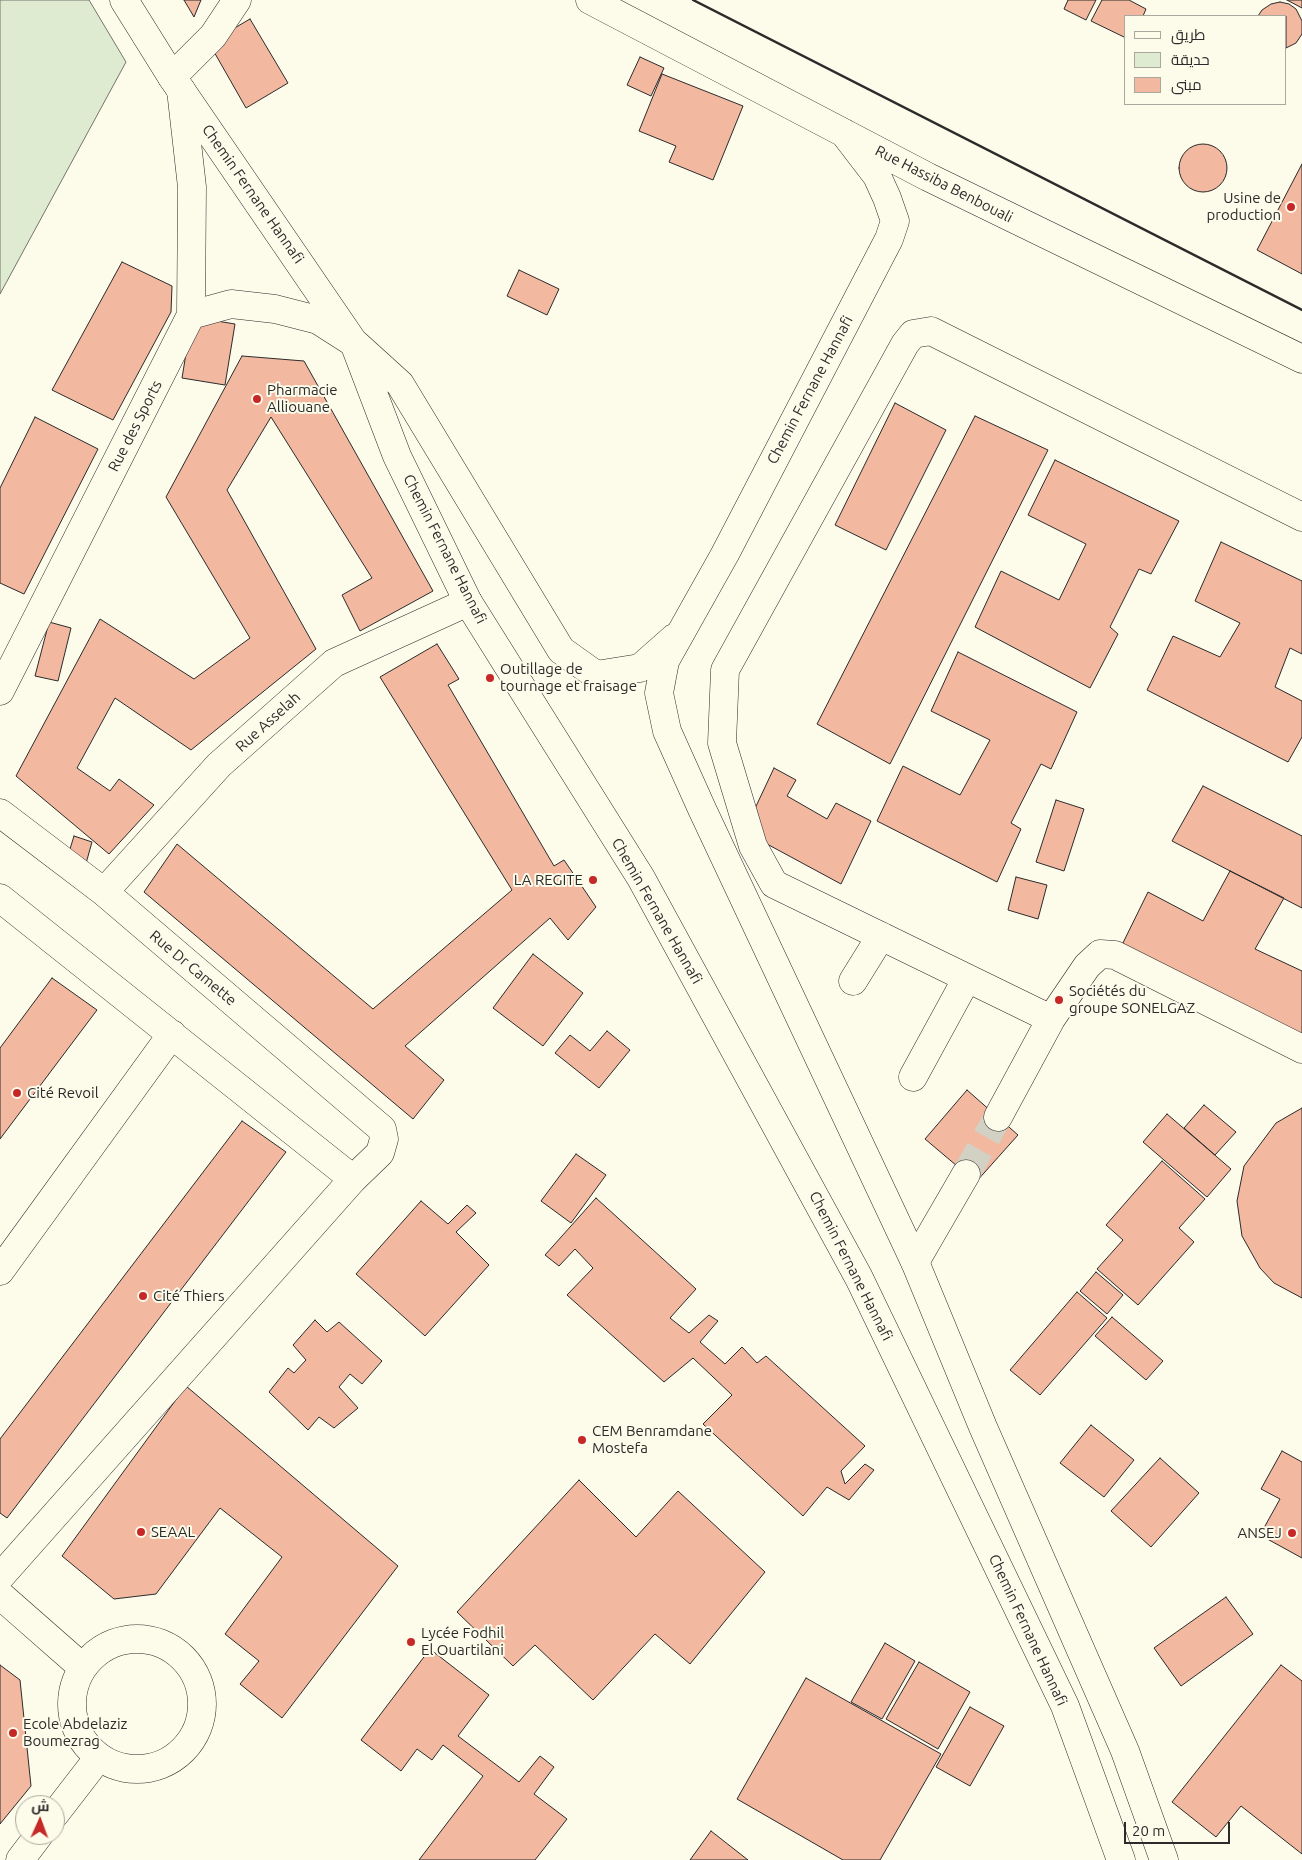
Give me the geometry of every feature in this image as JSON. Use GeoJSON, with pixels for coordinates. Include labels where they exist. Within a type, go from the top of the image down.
{"type":"FeatureCollection","features":[{"type":"Feature","properties":{"kind":"main road","name":"Chemin Fernane Hannafi"},"geometry":{"type":"LineString","coordinates":[[124,0],[176,84],[354,343],[397,456],[468,602],[641,878],[859,1278],[1065,1706],[1122,1860]]}},
{"type":"Feature","properties":{"kind":"main road"},"geometry":{"type":"LineString","coordinates":[[237,0],[213,36],[176,84],[192,187],[191,315],[231,304],[274,310],[318,320],[354,343],[400,384],[561,650],[596,675],[640,668],[681,632]]}},
{"type":"Feature","properties":{"kind":"main road","name":"Rue Hassiba Benbouali"},"geometry":{"type":"LineString","coordinates":[[590,0],[937,182],[1302,359]]}},
{"type":"Feature","properties":{"kind":"main road","name":"Chemin Fernane Hannafi"},"geometry":{"type":"LineString","coordinates":[[844,133],[877,176],[888,198],[895,221],[889,239],[725,554],[665,661],[659,693],[667,731],[914,1262],[983,1428],[1125,1751],[1164,1860]]}},
{"type":"Feature","properties":{"kind":"main road","name":"Rue des Sports"},"geometry":{"type":"LineString","coordinates":[[0,691],[191,315]]}},
{"type":"Feature","properties":{"kind":"main road"},"geometry":{"type":"LineString","coordinates":[[1051,1019],[774,884],[753,846],[722,742],[725,670],[905,344],[913,334],[930,331],[1302,517]]}},
{"type":"Feature","properties":{"kind":"main road","name":"Rue Asselah"},"geometry":{"type":"LineString","coordinates":[[104,892],[219,766],[334,663],[468,602]]}},
{"type":"Feature","properties":{"kind":"main road","name":"Rue Dr Camette"},"geometry":{"type":"LineString","coordinates":[[0,813],[104,892],[382,1129],[384,1139],[380,1153],[353,1179]]}},
{"type":"Feature","properties":{"kind":"main road"},"geometry":{"type":"LineString","coordinates":[[0,898],[353,1179],[0,1577]]}},
{"type":"Feature","properties":{"kind":"main road"},"geometry":{"type":"LineString","coordinates":[[854,981],[881,936]]}},
{"type":"Feature","properties":{"kind":"main road"},"geometry":{"type":"LineString","coordinates":[[998,1117],[1051,1019],[1087,966],[1100,954],[1115,955],[1302,1049]]}},
{"type":"Feature","properties":{"kind":"main road"},"geometry":{"type":"LineString","coordinates":[[914,1077],[967,978]]}},
{"type":"Feature","properties":{"kind":"main road"},"geometry":{"type":"LineString","coordinates":[[0,1271],[172,1034]]}},
{"type":"Feature","properties":{"kind":"main road"},"geometry":{"type":"LineString","coordinates":[[914,1262],[966,1174]]}},
{"type":"Feature","properties":{"kind":"main road"},"geometry":{"type":"LineString","coordinates":[[0,1595],[82,1667]]}},
{"type":"Feature","properties":{"kind":"main road"},"geometry":{"type":"LineString","coordinates":[[134,1638],[157,1641],[170,1647],[188,1662],[199,1681],[202,1694],[201,1717],[192,1740],[176,1756],[156,1767],[142,1769],[119,1767],[99,1757],[89,1748],[73,1720],[71,1697],[82,1667],[98,1650],[112,1643],[134,1638]]}},
{"type":"Feature","properties":{"kind":"main road"},"geometry":{"type":"LineString","coordinates":[[65,1801],[99,1757]]}},
{"type":"Feature","properties":{"kind":"main road"},"geometry":{"type":"LineString","coordinates":[[20,1860],[31,1845]]}},
{"type":"Feature","properties":{"kind":"green space"},"geometry":{"type":"Polygon","coordinates":[[[0,0],[89,0],[126,62],[0,294],[0,0]]]}},
{"type":"Feature","properties":{"kind":"building"},"geometry":{"type":"Polygon","coordinates":[[[184,0],[201,0],[194,17],[184,0]]]}},
{"type":"Feature","properties":{"kind":"building"},"geometry":{"type":"Polygon","coordinates":[[[1068,0],[1096,0],[1086,20],[1064,9],[1068,0]]]}},
{"type":"Feature","properties":{"kind":"building"},"geometry":{"type":"Polygon","coordinates":[[[1102,0],[1129,0],[1146,9],[1143,15],[1124,15],[1124,37],[1091,21],[1102,0]]]}},
{"type":"Feature","properties":{"kind":"building"},"geometry":{"type":"Polygon","coordinates":[[[1287,0],[1302,0],[1302,8],[1287,0]]]}},
{"type":"Feature","properties":{"kind":"building"},"geometry":{"type":"Polygon","coordinates":[[[1280,2],[1289,4],[1296,9],[1302,21],[1302,34],[1296,43],[1287,48],[1287,15],[1259,15],[1262,10],[1271,4],[1280,2]]]}},
{"type":"Feature","properties":{"kind":"building"},"geometry":{"type":"Polygon","coordinates":[[[250,19],[288,83],[246,108],[209,43],[250,19]]]}},
{"type":"Feature","properties":{"kind":"building"},"geometry":{"type":"Polygon","coordinates":[[[640,57],[664,68],[651,96],[627,85],[640,57]]]}},
{"type":"Feature","properties":{"kind":"building"},"geometry":{"type":"Polygon","coordinates":[[[662,74],[743,106],[713,180],[669,162],[676,146],[639,131],[662,74]]]}},
{"type":"Feature","properties":{"kind":"building"},"geometry":{"type":"Polygon","coordinates":[[[1203,144],[1212,146],[1220,151],[1225,159],[1227,168],[1225,177],[1220,185],[1212,190],[1203,192],[1194,190],[1186,185],[1181,177],[1179,168],[1181,159],[1186,151],[1194,146],[1203,144]]]}},
{"type":"Feature","properties":{"kind":"building","name":"Usine de production"},"geometry":{"type":"Polygon","coordinates":[[[1302,164],[1302,274],[1257,250],[1302,164]]]}},
{"type":"Feature","properties":{"kind":"building"},"geometry":{"type":"Polygon","coordinates":[[[122,262],[172,286],[171,312],[113,420],[52,390],[122,262]]]}},
{"type":"Feature","properties":{"kind":"building"},"geometry":{"type":"Polygon","coordinates":[[[519,270],[559,289],[547,315],[507,296],[519,270]]]}},
{"type":"Feature","properties":{"kind":"building"},"geometry":{"type":"Polygon","coordinates":[[[192,317],[235,324],[225,385],[182,378],[192,317]]]}},
{"type":"Feature","properties":{"kind":"building"},"geometry":{"type":"Polygon","coordinates":[[[242,356],[304,361],[433,591],[360,631],[342,595],[372,578],[271,417],[227,490],[316,649],[191,750],[115,698],[77,768],[110,791],[119,779],[154,805],[109,854],[16,776],[100,619],[194,679],[250,638],[166,497],[242,356]]]}},
{"type":"Feature","properties":{"kind":"building"},"geometry":{"type":"Polygon","coordinates":[[[895,403],[946,430],[886,550],[835,525],[895,403]]]}},
{"type":"Feature","properties":{"kind":"building"},"geometry":{"type":"Polygon","coordinates":[[[975,416],[1048,450],[890,764],[817,724],[975,416]]]}},
{"type":"Feature","properties":{"kind":"building"},"geometry":{"type":"Polygon","coordinates":[[[35,417],[98,449],[24,594],[0,583],[0,488],[35,417]]]}},
{"type":"Feature","properties":{"kind":"building"},"geometry":{"type":"Polygon","coordinates":[[[1055,460],[1179,521],[1151,574],[1139,569],[1110,627],[1118,634],[1090,688],[975,627],[1001,571],[1059,600],[1086,544],[1028,515],[1055,460]]]}},
{"type":"Feature","properties":{"kind":"building"},"geometry":{"type":"Polygon","coordinates":[[[1221,542],[1302,581],[1302,654],[1290,648],[1275,687],[1302,701],[1302,737],[1288,762],[1147,690],[1173,636],[1220,657],[1240,623],[1195,601],[1221,542]]]}},
{"type":"Feature","properties":{"kind":"building"},"geometry":{"type":"Polygon","coordinates":[[[49,622],[71,628],[58,681],[35,676],[49,622]]]}},
{"type":"Feature","properties":{"kind":"building"},"geometry":{"type":"Polygon","coordinates":[[[437,644],[459,679],[448,685],[554,866],[564,860],[596,907],[568,940],[550,918],[405,1046],[444,1080],[413,1119],[144,892],[177,844],[373,1009],[512,890],[380,677],[437,644]]]}},
{"type":"Feature","properties":{"kind":"building"},"geometry":{"type":"Polygon","coordinates":[[[958,652],[1077,712],[1051,769],[1041,764],[1011,823],[1021,829],[997,882],[877,821],[903,766],[960,795],[990,740],[931,711],[958,652]]]}},
{"type":"Feature","properties":{"kind":"building"},"geometry":{"type":"Polygon","coordinates":[[[774,768],[796,780],[787,796],[827,819],[836,803],[871,821],[841,884],[754,837],[750,819],[774,768]]]}},
{"type":"Feature","properties":{"kind":"building"},"geometry":{"type":"Polygon","coordinates":[[[1203,786],[1302,836],[1302,908],[1172,841],[1203,786]]]}},
{"type":"Feature","properties":{"kind":"building"},"geometry":{"type":"Polygon","coordinates":[[[1056,800],[1084,809],[1064,871],[1036,862],[1056,800]]]}},
{"type":"Feature","properties":{"kind":"building"},"geometry":{"type":"Polygon","coordinates":[[[74,836],[92,842],[85,867],[66,862],[74,836]]]}},
{"type":"Feature","properties":{"kind":"building"},"geometry":{"type":"Polygon","coordinates":[[[1230,871],[1284,898],[1255,949],[1302,971],[1302,1044],[1118,953],[1148,892],[1203,921],[1230,871]]]}},
{"type":"Feature","properties":{"kind":"building"},"geometry":{"type":"Polygon","coordinates":[[[1016,877],[1047,885],[1038,919],[1008,910],[1016,877]]]}},
{"type":"Feature","properties":{"kind":"building"},"geometry":{"type":"Polygon","coordinates":[[[533,954],[583,993],[543,1046],[493,1008],[533,954]]]}},
{"type":"Feature","properties":{"kind":"building","name":"Cité Revoil"},"geometry":{"type":"Polygon","coordinates":[[[52,978],[97,1010],[0,1139],[0,1048],[52,978]]]}},
{"type":"Feature","properties":{"kind":"building"},"geometry":{"type":"Polygon","coordinates":[[[607,1031],[630,1050],[599,1088],[555,1053],[570,1035],[590,1051],[607,1031]]]}},
{"type":"Feature","properties":{"kind":"building"},"geometry":{"type":"Polygon","coordinates":[[[967,1090],[1018,1135],[976,1182],[925,1139],[967,1090]]]}},
{"type":"Feature","properties":{"kind":"building"},"geometry":{"type":"Polygon","coordinates":[[[1204,1105],[1236,1132],[1215,1155],[1184,1128],[1204,1105]]]}},
{"type":"Feature","properties":{"kind":"building"},"geometry":{"type":"Polygon","coordinates":[[[1302,1108],[1302,1298],[1274,1283],[1260,1268],[1242,1236],[1237,1201],[1244,1166],[1276,1123],[1302,1108]]]}},
{"type":"Feature","properties":{"kind":"building"},"geometry":{"type":"Polygon","coordinates":[[[1167,1114],[1231,1169],[1207,1197],[1143,1142],[1167,1114]]]}},
{"type":"Feature","properties":{"kind":"building","name":"Cité Thiers"},"geometry":{"type":"Polygon","coordinates":[[[242,1121],[286,1152],[7,1518],[0,1513],[0,1439],[242,1121]]]}},
{"type":"Feature","properties":{"kind":"building"},"geometry":{"type":"Polygon","coordinates":[[[576,1154],[606,1175],[571,1223],[541,1201],[576,1154]]]}},
{"type":"Feature","properties":{"kind":"building"},"geometry":{"type":"Polygon","coordinates":[[[1162,1161],[1205,1199],[1179,1228],[1194,1242],[1138,1305],[1097,1269],[1123,1240],[1106,1225],[1162,1161]]]}},
{"type":"Feature","properties":{"kind":"building"},"geometry":{"type":"Polygon","coordinates":[[[596,1198],[696,1289],[670,1318],[689,1333],[709,1315],[718,1321],[700,1342],[725,1364],[742,1347],[757,1363],[766,1356],[865,1446],[841,1471],[845,1484],[865,1464],[874,1470],[849,1500],[827,1487],[803,1516],[703,1424],[732,1395],[693,1358],[664,1382],[567,1295],[593,1268],[575,1249],[559,1266],[545,1255],[596,1198]]]}},
{"type":"Feature","properties":{"kind":"building"},"geometry":{"type":"Polygon","coordinates":[[[421,1201],[448,1224],[467,1205],[476,1213],[456,1232],[489,1265],[425,1336],[356,1274],[421,1201]]]}},
{"type":"Feature","properties":{"kind":"building"},"geometry":{"type":"Polygon","coordinates":[[[1096,1272],[1123,1295],[1107,1314],[1080,1291],[1096,1272]]]}},
{"type":"Feature","properties":{"kind":"building"},"geometry":{"type":"Polygon","coordinates":[[[1077,1292],[1107,1318],[1040,1395],[1010,1370],[1077,1292]]]}},
{"type":"Feature","properties":{"kind":"building"},"geometry":{"type":"Polygon","coordinates":[[[1112,1317],[1163,1361],[1146,1380],[1095,1336],[1112,1317]]]}},
{"type":"Feature","properties":{"kind":"building"},"geometry":{"type":"Polygon","coordinates":[[[315,1320],[327,1332],[339,1322],[382,1361],[362,1384],[350,1374],[339,1387],[358,1408],[334,1428],[319,1417],[308,1430],[269,1392],[288,1368],[294,1373],[306,1360],[293,1345],[315,1320]]]}},
{"type":"Feature","properties":{"kind":"building","name":"SEAAL"},"geometry":{"type":"Polygon","coordinates":[[[186,1386],[398,1566],[282,1718],[240,1684],[259,1661],[225,1634],[282,1557],[220,1508],[156,1594],[114,1599],[62,1556],[186,1386]]]}},
{"type":"Feature","properties":{"kind":"building"},"geometry":{"type":"Polygon","coordinates":[[[1091,1425],[1134,1460],[1104,1497],[1060,1463],[1091,1425]]]}},
{"type":"Feature","properties":{"kind":"building"},"geometry":{"type":"Polygon","coordinates":[[[1282,1451],[1302,1462],[1302,1558],[1260,1535],[1280,1499],[1261,1489],[1282,1451]]]}},
{"type":"Feature","properties":{"kind":"building"},"geometry":{"type":"Polygon","coordinates":[[[1160,1458],[1199,1493],[1151,1547],[1111,1511],[1160,1458]]]}},
{"type":"Feature","properties":{"kind":"building"},"geometry":{"type":"Polygon","coordinates":[[[579,1480],[636,1537],[678,1491],[765,1572],[690,1664],[655,1634],[593,1700],[535,1645],[513,1666],[457,1612],[579,1480]]]}},
{"type":"Feature","properties":{"kind":"building"},"geometry":{"type":"Polygon","coordinates":[[[1226,1597],[1253,1634],[1181,1686],[1154,1648],[1226,1597]]]}},
{"type":"Feature","properties":{"kind":"building"},"geometry":{"type":"Polygon","coordinates":[[[885,1643],[915,1661],[882,1719],[851,1702],[885,1643]]]}},
{"type":"Feature","properties":{"kind":"building"},"geometry":{"type":"Polygon","coordinates":[[[430,1649],[489,1695],[458,1736],[519,1782],[540,1756],[554,1767],[534,1794],[567,1819],[535,1860],[419,1860],[483,1776],[443,1745],[432,1760],[417,1749],[401,1771],[361,1740],[430,1649]]]}},
{"type":"Feature","properties":{"kind":"building"},"geometry":{"type":"Polygon","coordinates":[[[919,1662],[970,1692],[938,1749],[886,1719],[919,1662]]]}},
{"type":"Feature","properties":{"kind":"building","name":"Ecole Abdelaziz Boumezrag"},"geometry":{"type":"Polygon","coordinates":[[[0,1665],[20,1680],[31,1786],[24,1795],[15,1795],[15,1806],[0,1824],[0,1665]]]}},
{"type":"Feature","properties":{"kind":"building"},"geometry":{"type":"Polygon","coordinates":[[[1281,1665],[1302,1681],[1302,1854],[1241,1806],[1216,1837],[1172,1802],[1281,1665]]]}},
{"type":"Feature","properties":{"kind":"building"},"geometry":{"type":"Polygon","coordinates":[[[806,1678],[941,1754],[880,1860],[843,1860],[737,1799],[806,1678]]]}},
{"type":"Feature","properties":{"kind":"building"},"geometry":{"type":"Polygon","coordinates":[[[970,1707],[1004,1726],[970,1786],[936,1767],[970,1707]]]}},
{"type":"Feature","properties":{"kind":"building"},"geometry":{"type":"Polygon","coordinates":[[[711,1831],[748,1860],[690,1860],[711,1831]]]}},
{"type":"Feature","properties":{"kind":"tunnel"},"geometry":{"type":"LineString","coordinates":[[966,1174],[998,1117]]}},
{"type":"Feature","properties":{"kind":"wall"},"geometry":{"type":"LineString","coordinates":[[693,0],[1302,310]]}},
{"type":"Feature","properties":{"kind":"place","name":"Usine de production"},"geometry":{"type":"Point","coordinates":[1291,207]}},
{"type":"Feature","properties":{"kind":"place","name":"Pharmacie Alliouane"},"geometry":{"type":"Point","coordinates":[257,399]}},
{"type":"Feature","properties":{"kind":"place","name":"Outillage de tournage et fraisage"},"geometry":{"type":"Point","coordinates":[490,678]}},
{"type":"Feature","properties":{"kind":"place","name":"LA REGITE"},"geometry":{"type":"Point","coordinates":[593,880]}},
{"type":"Feature","properties":{"kind":"place","name":"Sociétés du groupe SONELGAZ"},"geometry":{"type":"Point","coordinates":[1059,1000]}},
{"type":"Feature","properties":{"kind":"place","name":"Cité Revoil"},"geometry":{"type":"Point","coordinates":[17,1093]}},
{"type":"Feature","properties":{"kind":"place","name":"Cité Thiers"},"geometry":{"type":"Point","coordinates":[143,1296]}},
{"type":"Feature","properties":{"kind":"place","name":"CEM Benramdane Mostefa"},"geometry":{"type":"Point","coordinates":[582,1440]}},
{"type":"Feature","properties":{"kind":"place","name":"SEAAL"},"geometry":{"type":"Point","coordinates":[141,1532]}},
{"type":"Feature","properties":{"kind":"place","name":"ANSEJ"},"geometry":{"type":"Point","coordinates":[1292,1533]}},
{"type":"Feature","properties":{"kind":"place","name":"Lycée Fodhil El Ouartilani"},"geometry":{"type":"Point","coordinates":[411,1642]}},
{"type":"Feature","properties":{"kind":"place","name":"Ecole Abdelaziz Boumezrag"},"geometry":{"type":"Point","coordinates":[13,1733]}}]}
